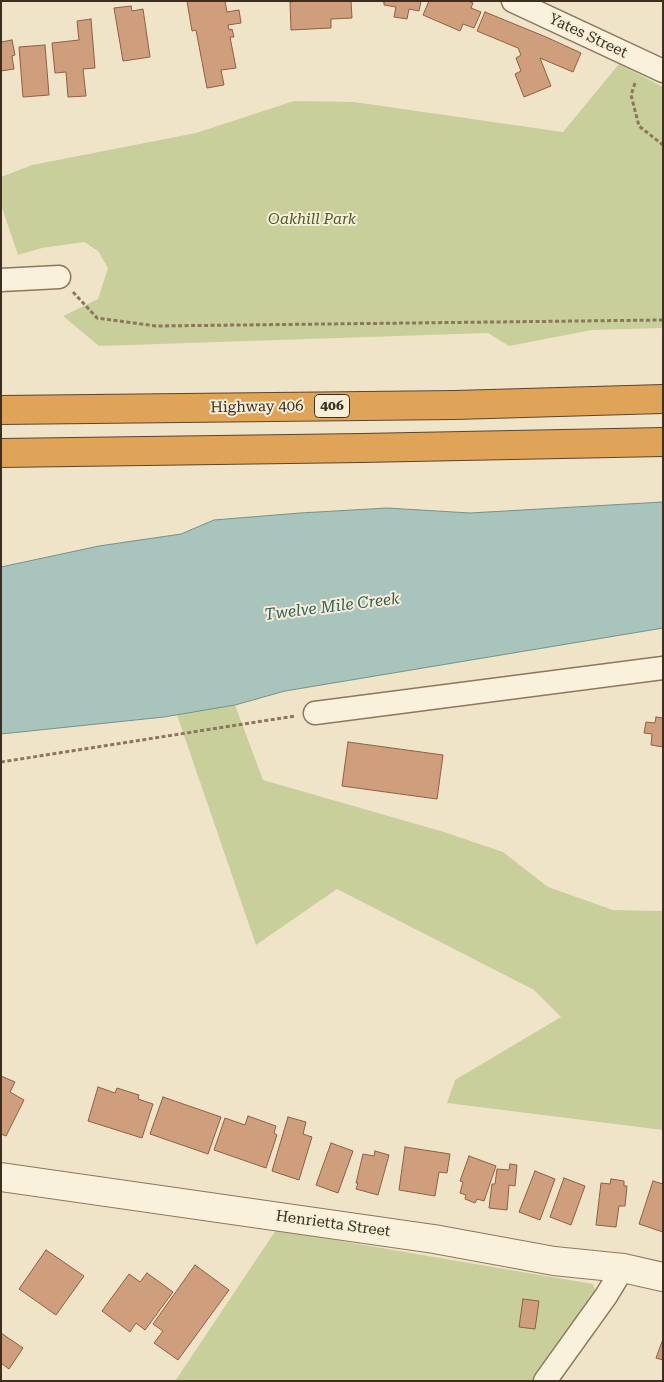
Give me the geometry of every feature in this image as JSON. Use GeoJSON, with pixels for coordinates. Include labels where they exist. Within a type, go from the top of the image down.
{"type":"FeatureCollection","features":[{"type":"Feature","properties":{"kind":"highway","name":"Highway 406"},"geometry":{"type":"LineString","coordinates":[[1,410],[455,405],[663,399]]}},
{"type":"Feature","properties":{"kind":"highway"},"geometry":{"type":"LineString","coordinates":[[1,453],[663,442]]}},
{"type":"Feature","properties":{"kind":"street","name":"Yates Street"},"geometry":{"type":"LineString","coordinates":[[513,1],[663,71]]}},
{"type":"Feature","properties":{"kind":"street"},"geometry":{"type":"LineString","coordinates":[[1,280],[59,277]]}},
{"type":"Feature","properties":{"kind":"street"},"geometry":{"type":"LineString","coordinates":[[315,713],[663,668]]}},
{"type":"Feature","properties":{"kind":"street","name":"Henrietta Street"},"geometry":{"type":"LineString","coordinates":[[1,1177],[434,1239],[554,1261],[623,1268],[663,1277]]}},
{"type":"Feature","properties":{"kind":"street"},"geometry":{"type":"LineString","coordinates":[[546,1381],[606,1296],[623,1268]]}},
{"type":"Feature","properties":{"kind":"path"},"geometry":{"type":"LineString","coordinates":[[636,80],[631,95],[639,126],[663,145]]}},
{"type":"Feature","properties":{"kind":"path"},"geometry":{"type":"LineString","coordinates":[[59,277],[98,318],[156,326],[663,320]]}},
{"type":"Feature","properties":{"kind":"path"},"geometry":{"type":"LineString","coordinates":[[1,762],[315,713]]}},
{"type":"Feature","properties":{"kind":"green space","name":"Oakhill Park"},"geometry":{"type":"Polygon","coordinates":[[[619,64],[663,87],[663,328],[592,330],[509,346],[488,333],[99,346],[63,316],[98,299],[108,268],[98,251],[84,242],[42,248],[18,255],[1,205],[1,177],[32,165],[196,133],[294,101],[354,102],[563,132],[619,64]]]}},
{"type":"Feature","properties":{"kind":"green space"},"geometry":{"type":"Polygon","coordinates":[[[235,705],[263,780],[444,832],[503,852],[548,887],[613,910],[663,911],[663,1130],[447,1103],[455,1080],[561,1017],[534,990],[337,889],[256,945],[177,715],[235,705]]]}},
{"type":"Feature","properties":{"kind":"green space"},"geometry":{"type":"Polygon","coordinates":[[[276,1230],[593,1284],[596,1293],[533,1381],[175,1381],[276,1230]]]}},
{"type":"Feature","properties":{"kind":"water","name":"Twelve Mile Creek"},"geometry":{"type":"Polygon","coordinates":[[[663,502],[663,628],[285,691],[235,705],[164,717],[1,734],[1,567],[99,546],[181,534],[214,520],[387,508],[470,513],[663,502]]]}},
{"type":"Feature","properties":{"kind":"building"},"geometry":{"type":"Polygon","coordinates":[[[187,1],[225,1],[227,12],[239,10],[241,23],[228,25],[229,30],[232,29],[234,37],[230,37],[236,68],[221,70],[224,85],[207,88],[196,30],[192,31],[187,1]]]}},
{"type":"Feature","properties":{"kind":"building"},"geometry":{"type":"Polygon","coordinates":[[[351,1],[352,18],[331,19],[331,28],[291,30],[290,2],[351,1]]]}},
{"type":"Feature","properties":{"kind":"building"},"geometry":{"type":"Polygon","coordinates":[[[380,1],[421,1],[419,11],[409,9],[407,19],[394,17],[396,7],[384,5],[384,2],[380,1]]]}},
{"type":"Feature","properties":{"kind":"building"},"geometry":{"type":"Polygon","coordinates":[[[429,1],[468,1],[473,3],[471,8],[481,12],[474,28],[463,24],[460,31],[423,15],[429,1]]]}},
{"type":"Feature","properties":{"kind":"building"},"geometry":{"type":"Polygon","coordinates":[[[131,6],[132,11],[143,9],[150,57],[123,61],[114,8],[131,6]]]}},
{"type":"Feature","properties":{"kind":"building"},"geometry":{"type":"Polygon","coordinates":[[[485,12],[581,53],[573,72],[540,58],[551,86],[524,97],[515,74],[521,71],[516,58],[521,55],[518,48],[477,31],[485,12]]]}},
{"type":"Feature","properties":{"kind":"building"},"geometry":{"type":"Polygon","coordinates":[[[91,19],[95,68],[83,69],[86,96],[68,97],[66,72],[55,73],[52,43],[79,40],[77,21],[91,19]]]}},
{"type":"Feature","properties":{"kind":"building"},"geometry":{"type":"Polygon","coordinates":[[[12,40],[15,55],[12,56],[14,69],[1,71],[1,42],[12,40]]]}},
{"type":"Feature","properties":{"kind":"building"},"geometry":{"type":"Polygon","coordinates":[[[45,45],[49,95],[23,97],[19,47],[45,45]]]}},
{"type":"Feature","properties":{"kind":"building"},"geometry":{"type":"Polygon","coordinates":[[[656,717],[663,718],[663,747],[651,745],[652,734],[644,733],[646,722],[655,723],[656,717]]]}},
{"type":"Feature","properties":{"kind":"building"},"geometry":{"type":"Polygon","coordinates":[[[348,742],[443,755],[437,799],[342,786],[348,742]]]}},
{"type":"Feature","properties":{"kind":"building"},"geometry":{"type":"Polygon","coordinates":[[[1,1076],[15,1082],[10,1092],[24,1100],[6,1136],[1,1134],[1,1076]]]}},
{"type":"Feature","properties":{"kind":"building"},"geometry":{"type":"Polygon","coordinates":[[[98,1087],[115,1093],[117,1088],[139,1095],[138,1099],[153,1104],[142,1138],[88,1121],[98,1087]]]}},
{"type":"Feature","properties":{"kind":"building"},"geometry":{"type":"Polygon","coordinates":[[[163,1097],[221,1117],[208,1154],[150,1134],[163,1097]]]}},
{"type":"Feature","properties":{"kind":"building"},"geometry":{"type":"Polygon","coordinates":[[[248,1116],[276,1126],[274,1133],[277,1135],[266,1168],[214,1150],[225,1118],[245,1125],[248,1116]]]}},
{"type":"Feature","properties":{"kind":"building"},"geometry":{"type":"Polygon","coordinates":[[[288,1117],[306,1122],[303,1134],[312,1137],[299,1180],[272,1171],[288,1117]]]}},
{"type":"Feature","properties":{"kind":"building"},"geometry":{"type":"Polygon","coordinates":[[[331,1143],[353,1151],[338,1193],[316,1185],[331,1143]]]}},
{"type":"Feature","properties":{"kind":"building"},"geometry":{"type":"Polygon","coordinates":[[[405,1147],[450,1154],[447,1173],[439,1172],[435,1196],[399,1190],[405,1147]]]}},
{"type":"Feature","properties":{"kind":"building"},"geometry":{"type":"Polygon","coordinates":[[[375,1151],[389,1155],[378,1195],[356,1189],[363,1154],[374,1156],[375,1151]]]}},
{"type":"Feature","properties":{"kind":"building"},"geometry":{"type":"Polygon","coordinates":[[[469,1156],[496,1166],[484,1201],[477,1199],[475,1203],[465,1199],[466,1195],[460,1193],[463,1182],[460,1181],[469,1156]]]}},
{"type":"Feature","properties":{"kind":"building"},"geometry":{"type":"Polygon","coordinates":[[[510,1164],[517,1165],[515,1186],[509,1185],[507,1210],[489,1208],[492,1184],[495,1184],[497,1169],[509,1170],[510,1164]]]}},
{"type":"Feature","properties":{"kind":"building"},"geometry":{"type":"Polygon","coordinates":[[[535,1171],[555,1179],[540,1220],[519,1212],[535,1171]]]}},
{"type":"Feature","properties":{"kind":"building"},"geometry":{"type":"Polygon","coordinates":[[[564,1178],[585,1186],[571,1225],[550,1217],[564,1178]]]}},
{"type":"Feature","properties":{"kind":"building"},"geometry":{"type":"Polygon","coordinates":[[[611,1179],[624,1181],[624,1186],[627,1186],[625,1206],[619,1206],[616,1227],[596,1225],[601,1183],[610,1184],[611,1179]]]}},
{"type":"Feature","properties":{"kind":"building"},"geometry":{"type":"Polygon","coordinates":[[[653,1181],[663,1184],[663,1232],[639,1224],[653,1181]]]}},
{"type":"Feature","properties":{"kind":"building"},"geometry":{"type":"Polygon","coordinates":[[[46,1250],[84,1276],[56,1315],[19,1289],[46,1250]]]}},
{"type":"Feature","properties":{"kind":"building"},"geometry":{"type":"Polygon","coordinates":[[[195,1265],[229,1290],[178,1360],[154,1343],[163,1331],[153,1324],[195,1265]]]}},
{"type":"Feature","properties":{"kind":"building"},"geometry":{"type":"Polygon","coordinates":[[[147,1273],[173,1292],[145,1330],[136,1323],[130,1332],[102,1311],[129,1274],[140,1282],[147,1273]]]}},
{"type":"Feature","properties":{"kind":"building"},"geometry":{"type":"Polygon","coordinates":[[[523,1299],[539,1301],[535,1329],[519,1327],[523,1299]]]}},
{"type":"Feature","properties":{"kind":"building"},"geometry":{"type":"Polygon","coordinates":[[[1,1333],[23,1348],[9,1369],[1,1363],[1,1333]]]}},
{"type":"Feature","properties":{"kind":"building"},"geometry":{"type":"Polygon","coordinates":[[[663,1339],[663,1360],[656,1358],[663,1339]]]}}]}
